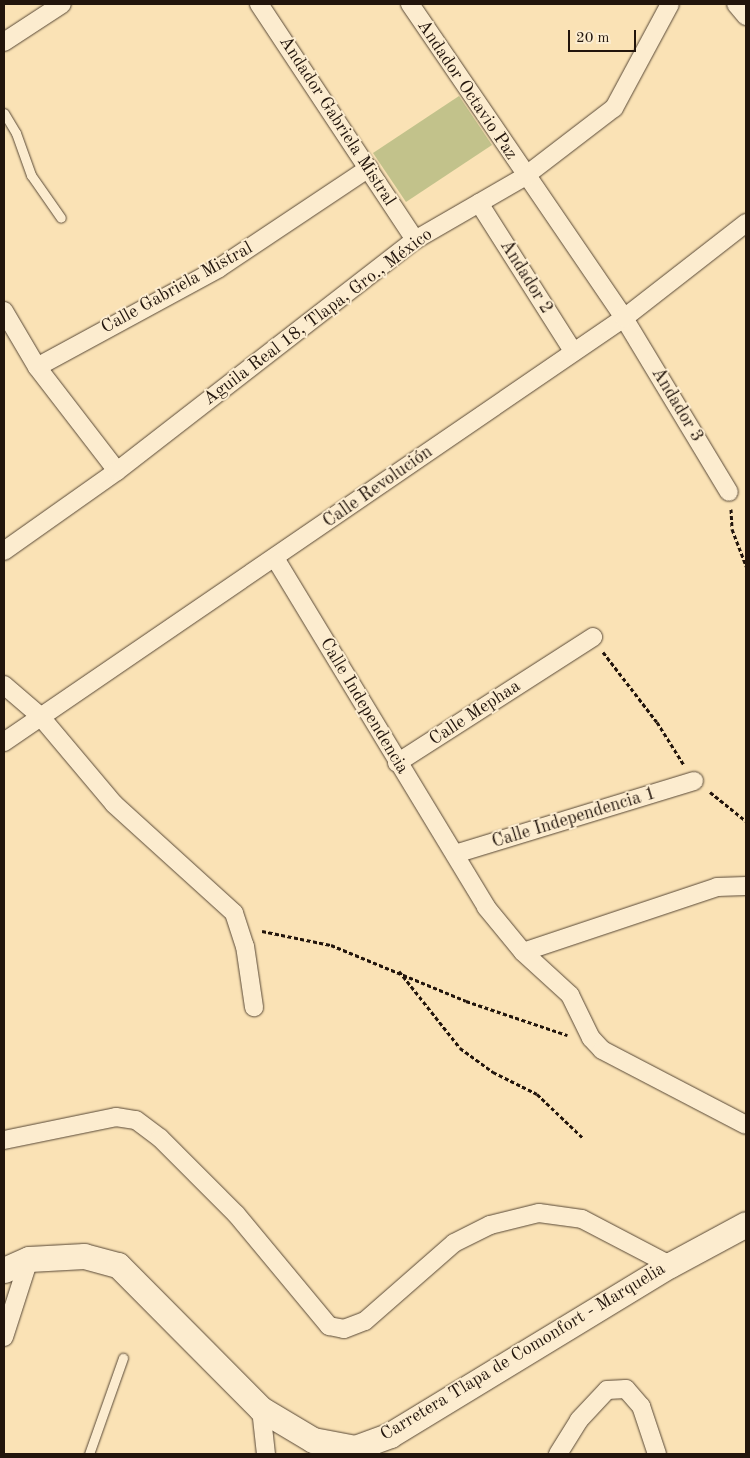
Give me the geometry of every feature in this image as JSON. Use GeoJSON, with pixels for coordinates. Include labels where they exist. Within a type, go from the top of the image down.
{"type":"FeatureCollection","features":[{"type":"Feature","properties":{"kind":"main road","name":"Carretera Tlapa de Comonfort - Marquelia"},"geometry":{"type":"LineString","coordinates":[[4,1270],[29,1259],[84,1256],[118,1265],[261,1409],[314,1440],[355,1448],[390,1435],[670,1265],[746,1224]]}},
{"type":"Feature","properties":{"kind":"street"},"geometry":{"type":"LineString","coordinates":[[4,42],[62,4]]}},
{"type":"Feature","properties":{"kind":"street","name":"Andador Gabriela Mistral"},"geometry":{"type":"LineString","coordinates":[[259,4],[415,240]]}},
{"type":"Feature","properties":{"kind":"street","name":"Andador Octavio Paz"},"geometry":{"type":"LineString","coordinates":[[410,4],[524,177],[624,318]]}},
{"type":"Feature","properties":{"kind":"street","name":"Aguila Real 18, Tlapa, Gro., México"},"geometry":{"type":"LineString","coordinates":[[4,551],[116,470],[415,240],[524,177],[614,108],[647,53],[670,4]]}},
{"type":"Feature","properties":{"kind":"street"},"geometry":{"type":"LineString","coordinates":[[736,4],[746,16]]}},
{"type":"Feature","properties":{"kind":"street","name":"Calle Gabriela Mistral"},"geometry":{"type":"LineString","coordinates":[[37,367],[219,268],[369,168]]}},
{"type":"Feature","properties":{"kind":"street","name":"Andador 2"},"geometry":{"type":"LineString","coordinates":[[480,203],[573,351]]}},
{"type":"Feature","properties":{"kind":"street","name":"Calle Revolución"},"geometry":{"type":"LineString","coordinates":[[4,742],[276,558],[573,351],[624,318],[746,223]]}},
{"type":"Feature","properties":{"kind":"street"},"geometry":{"type":"LineString","coordinates":[[4,311],[37,367],[116,470]]}},
{"type":"Feature","properties":{"kind":"street","name":"Andador 3"},"geometry":{"type":"LineString","coordinates":[[624,318],[729,492]]}},
{"type":"Feature","properties":{"kind":"street","name":"Calle Independencia"},"geometry":{"type":"LineString","coordinates":[[276,558],[486,907],[523,952],[570,995],[581,1021],[602,1050]]}},
{"type":"Feature","properties":{"kind":"street","name":"Calle Mephaa"},"geometry":{"type":"LineString","coordinates":[[398,763],[593,637]]}},
{"type":"Feature","properties":{"kind":"street"},"geometry":{"type":"LineString","coordinates":[[4,685],[40,716],[114,804],[234,913],[245,946],[254,1007]]}},
{"type":"Feature","properties":{"kind":"street","name":"Calle Independencia 1"},"geometry":{"type":"LineString","coordinates":[[455,854],[694,781]]}},
{"type":"Feature","properties":{"kind":"street"},"geometry":{"type":"LineString","coordinates":[[523,952],[717,887],[746,886]]}},
{"type":"Feature","properties":{"kind":"street"},"geometry":{"type":"LineString","coordinates":[[602,1050],[746,1125]]}},
{"type":"Feature","properties":{"kind":"street"},"geometry":{"type":"LineString","coordinates":[[4,1140],[116,1117],[136,1120],[160,1138],[236,1214],[328,1326],[344,1329],[365,1321],[454,1243],[490,1225],[539,1213],[582,1219],[670,1265]]}},
{"type":"Feature","properties":{"kind":"street"},"geometry":{"type":"LineString","coordinates":[[4,1337],[29,1259]]}},
{"type":"Feature","properties":{"kind":"street"},"geometry":{"type":"LineString","coordinates":[[558,1454],[579,1420],[607,1390],[626,1389],[641,1406],[657,1454]]}},
{"type":"Feature","properties":{"kind":"street"},"geometry":{"type":"LineString","coordinates":[[261,1409],[266,1454]]}},
{"type":"Feature","properties":{"kind":"lane"},"geometry":{"type":"LineString","coordinates":[[4,113],[16,133],[31,175],[61,218]]}},
{"type":"Feature","properties":{"kind":"lane"},"geometry":{"type":"LineString","coordinates":[[89,1454],[123,1358]]}},
{"type":"Feature","properties":{"kind":"path"},"geometry":{"type":"LineString","coordinates":[[729,492],[732,529],[746,566]]}},
{"type":"Feature","properties":{"kind":"path"},"geometry":{"type":"LineString","coordinates":[[593,637],[657,722],[694,781],[729,804],[746,821]]}},
{"type":"Feature","properties":{"kind":"path"},"geometry":{"type":"LineString","coordinates":[[266,934],[331,945],[398,970],[466,1002],[544,1025],[602,1050]]}},
{"type":"Feature","properties":{"kind":"path"},"geometry":{"type":"LineString","coordinates":[[398,970],[460,1048],[493,1072],[537,1094],[583,1138]]}},
{"type":"Feature","properties":{"kind":"green space"},"geometry":{"type":"Polygon","coordinates":[[[459,96],[492,145],[406,202],[373,153],[459,96]]]}}]}
